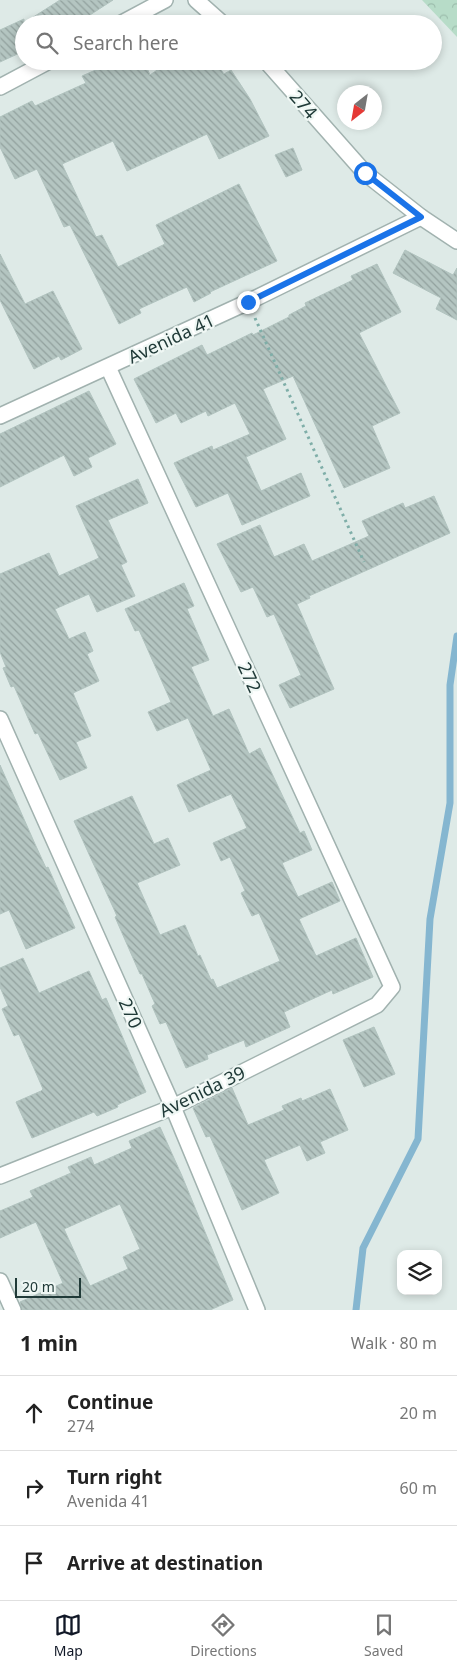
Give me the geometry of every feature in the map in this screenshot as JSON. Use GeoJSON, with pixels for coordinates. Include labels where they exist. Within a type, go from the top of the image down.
{"type":"FeatureCollection","features":[{"type":"Feature","properties":{"kind":"street"},"geometry":{"type":"LineString","coordinates":[[137,15],[165,0]]}},
{"type":"Feature","properties":{"kind":"street"},"geometry":{"type":"LineString","coordinates":[[196,0],[213,15]]}},
{"type":"Feature","properties":{"kind":"street"},"geometry":{"type":"LineString","coordinates":[[0,87],[32,70]]}},
{"type":"Feature","properties":{"kind":"street","name":"274"},"geometry":{"type":"LineString","coordinates":[[274,70],[365,173],[421,217],[457,242]]}},
{"type":"Feature","properties":{"kind":"street","name":"Avenida 41"},"geometry":{"type":"LineString","coordinates":[[0,416],[248,302],[421,217]]}},
{"type":"Feature","properties":{"kind":"street","name":"272"},"geometry":{"type":"LineString","coordinates":[[108,367],[392,987]]}},
{"type":"Feature","properties":{"kind":"street","name":"270"},"geometry":{"type":"LineString","coordinates":[[0,719],[173,1107],[257,1310]]}},
{"type":"Feature","properties":{"kind":"street","name":"Avenida 39"},"geometry":{"type":"LineString","coordinates":[[0,1176],[173,1107],[377,1005],[392,987]]}},
{"type":"Feature","properties":{"kind":"street"},"geometry":{"type":"LineString","coordinates":[[0,1281],[13,1310]]}},
{"type":"Feature","properties":{"kind":"path"},"geometry":{"type":"LineString","coordinates":[[248,302],[364,562]]}},
{"type":"Feature","properties":{"kind":"green space"},"geometry":{"type":"Polygon","coordinates":[[[422,0],[457,0],[457,37],[442,21],[442,15],[436,15],[422,0]]]}},
{"type":"Feature","properties":{"kind":"building"},"geometry":{"type":"Polygon","coordinates":[[[60,0],[113,0],[90,15],[37,15],[60,0]]]}},
{"type":"Feature","properties":{"kind":"building"},"geometry":{"type":"Polygon","coordinates":[[[15,23],[15,55],[0,62],[0,30],[15,23]]]}},
{"type":"Feature","properties":{"kind":"building"},"geometry":{"type":"Polygon","coordinates":[[[96,70],[148,70],[150,75],[157,70],[221,70],[224,74],[231,70],[250,99],[269,136],[219,159],[207,134],[127,171],[113,141],[62,164],[96,237],[102,235],[118,267],[165,244],[156,225],[239,184],[277,261],[210,292],[194,302],[187,287],[139,309],[141,313],[119,324],[70,225],[64,227],[37,169],[15,179],[0,147],[0,117],[32,101],[35,106],[86,83],[82,76],[96,70]]]}},
{"type":"Feature","properties":{"kind":"building"},"geometry":{"type":"Polygon","coordinates":[[[293,148],[302,170],[286,177],[275,155],[293,148]]]}},
{"type":"Feature","properties":{"kind":"building"},"geometry":{"type":"Polygon","coordinates":[[[405,250],[453,275],[457,268],[457,320],[436,309],[441,298],[393,273],[405,250]]]}},
{"type":"Feature","properties":{"kind":"building"},"geometry":{"type":"Polygon","coordinates":[[[0,254],[25,304],[53,291],[82,349],[61,360],[59,356],[34,369],[0,300],[0,254]]]}},
{"type":"Feature","properties":{"kind":"building"},"geometry":{"type":"Polygon","coordinates":[[[377,264],[401,312],[359,333],[400,413],[372,426],[390,468],[344,488],[293,376],[263,389],[286,439],[246,457],[261,491],[301,473],[310,496],[242,525],[228,493],[196,507],[174,463],[212,446],[213,450],[250,434],[235,403],[208,416],[206,411],[181,423],[176,413],[156,423],[134,379],[202,345],[207,355],[252,333],[253,335],[289,317],[289,315],[306,306],[305,303],[353,280],[351,276],[377,264]]]}},
{"type":"Feature","properties":{"kind":"building"},"geometry":{"type":"Polygon","coordinates":[[[89,391],[116,444],[88,458],[92,467],[74,476],[64,455],[0,487],[0,434],[89,391]]]}},
{"type":"Feature","properties":{"kind":"building"},"geometry":{"type":"Polygon","coordinates":[[[138,479],[148,503],[108,520],[127,562],[121,565],[135,596],[97,612],[89,594],[55,609],[69,639],[85,632],[93,651],[87,654],[99,681],[73,693],[91,736],[76,742],[87,768],[60,780],[38,733],[35,734],[14,686],[11,687],[3,668],[6,667],[0,652],[0,574],[49,553],[59,576],[99,558],[76,506],[138,479]]]}},
{"type":"Feature","properties":{"kind":"building"},"geometry":{"type":"Polygon","coordinates":[[[434,496],[450,533],[309,596],[310,598],[297,604],[334,689],[290,708],[279,685],[301,675],[274,614],[267,617],[253,587],[241,592],[217,544],[260,525],[274,557],[304,544],[312,561],[369,536],[362,521],[403,503],[405,508],[434,496]]]}},
{"type":"Feature","properties":{"kind":"building"},"geometry":{"type":"Polygon","coordinates":[[[184,583],[194,606],[187,609],[209,660],[191,667],[213,716],[229,709],[249,754],[260,748],[300,833],[304,831],[312,850],[282,863],[298,897],[332,882],[340,901],[299,919],[316,956],[356,938],[373,977],[333,994],[332,990],[284,1012],[290,1027],[246,1047],[244,1040],[207,1055],[208,1059],[186,1068],[166,1022],[160,1024],[152,1006],[155,1004],[142,974],[140,974],[115,917],[117,916],[74,821],[132,796],[154,844],[168,838],[180,865],[137,883],[160,935],[185,925],[198,956],[200,955],[211,980],[213,979],[217,988],[280,961],[259,913],[252,916],[241,893],[245,891],[230,857],[221,861],[213,843],[247,828],[231,794],[189,812],[177,785],[211,770],[188,718],[157,731],[148,712],[171,702],[139,630],[135,631],[125,609],[184,583]]]}},
{"type":"Feature","properties":{"kind":"building"},"geometry":{"type":"Polygon","coordinates":[[[0,765],[75,928],[26,949],[9,910],[0,914],[0,765]]]}},
{"type":"Feature","properties":{"kind":"building"},"geometry":{"type":"Polygon","coordinates":[[[23,958],[39,993],[89,971],[102,1000],[106,998],[146,1092],[97,1116],[94,1112],[32,1138],[16,1102],[43,1089],[19,1034],[14,1036],[2,1009],[8,1006],[0,987],[0,968],[23,958]]]}},
{"type":"Feature","properties":{"kind":"building"},"geometry":{"type":"Polygon","coordinates":[[[374,1027],[395,1074],[364,1087],[343,1040],[374,1027]]]}},
{"type":"Feature","properties":{"kind":"building"},"geometry":{"type":"Polygon","coordinates":[[[232,1088],[248,1125],[284,1110],[282,1106],[301,1098],[302,1101],[330,1089],[348,1130],[320,1142],[325,1153],[307,1161],[300,1145],[264,1160],[279,1193],[242,1210],[210,1136],[206,1137],[193,1108],[232,1088]]]}},
{"type":"Feature","properties":{"kind":"building"},"geometry":{"type":"Polygon","coordinates":[[[160,1127],[233,1300],[210,1310],[22,1310],[20,1302],[63,1283],[36,1222],[0,1238],[0,1211],[33,1197],[30,1191],[71,1173],[68,1167],[91,1157],[94,1165],[132,1148],[129,1141],[160,1127]],[[120,1204],[64,1229],[90,1286],[128,1269],[123,1257],[140,1249],[120,1204]]]}},
{"type":"Feature","properties":{"kind":"waterway"},"geometry":{"type":"LineString","coordinates":[[356,1310],[363,1248],[418,1139],[430,919],[450,803],[450,685],[457,636]]}},
{"type":"Feature","properties":{"kind":"route"},"geometry":{"type":"LineString","coordinates":[[248,302],[421,217],[365,173]]}}]}
